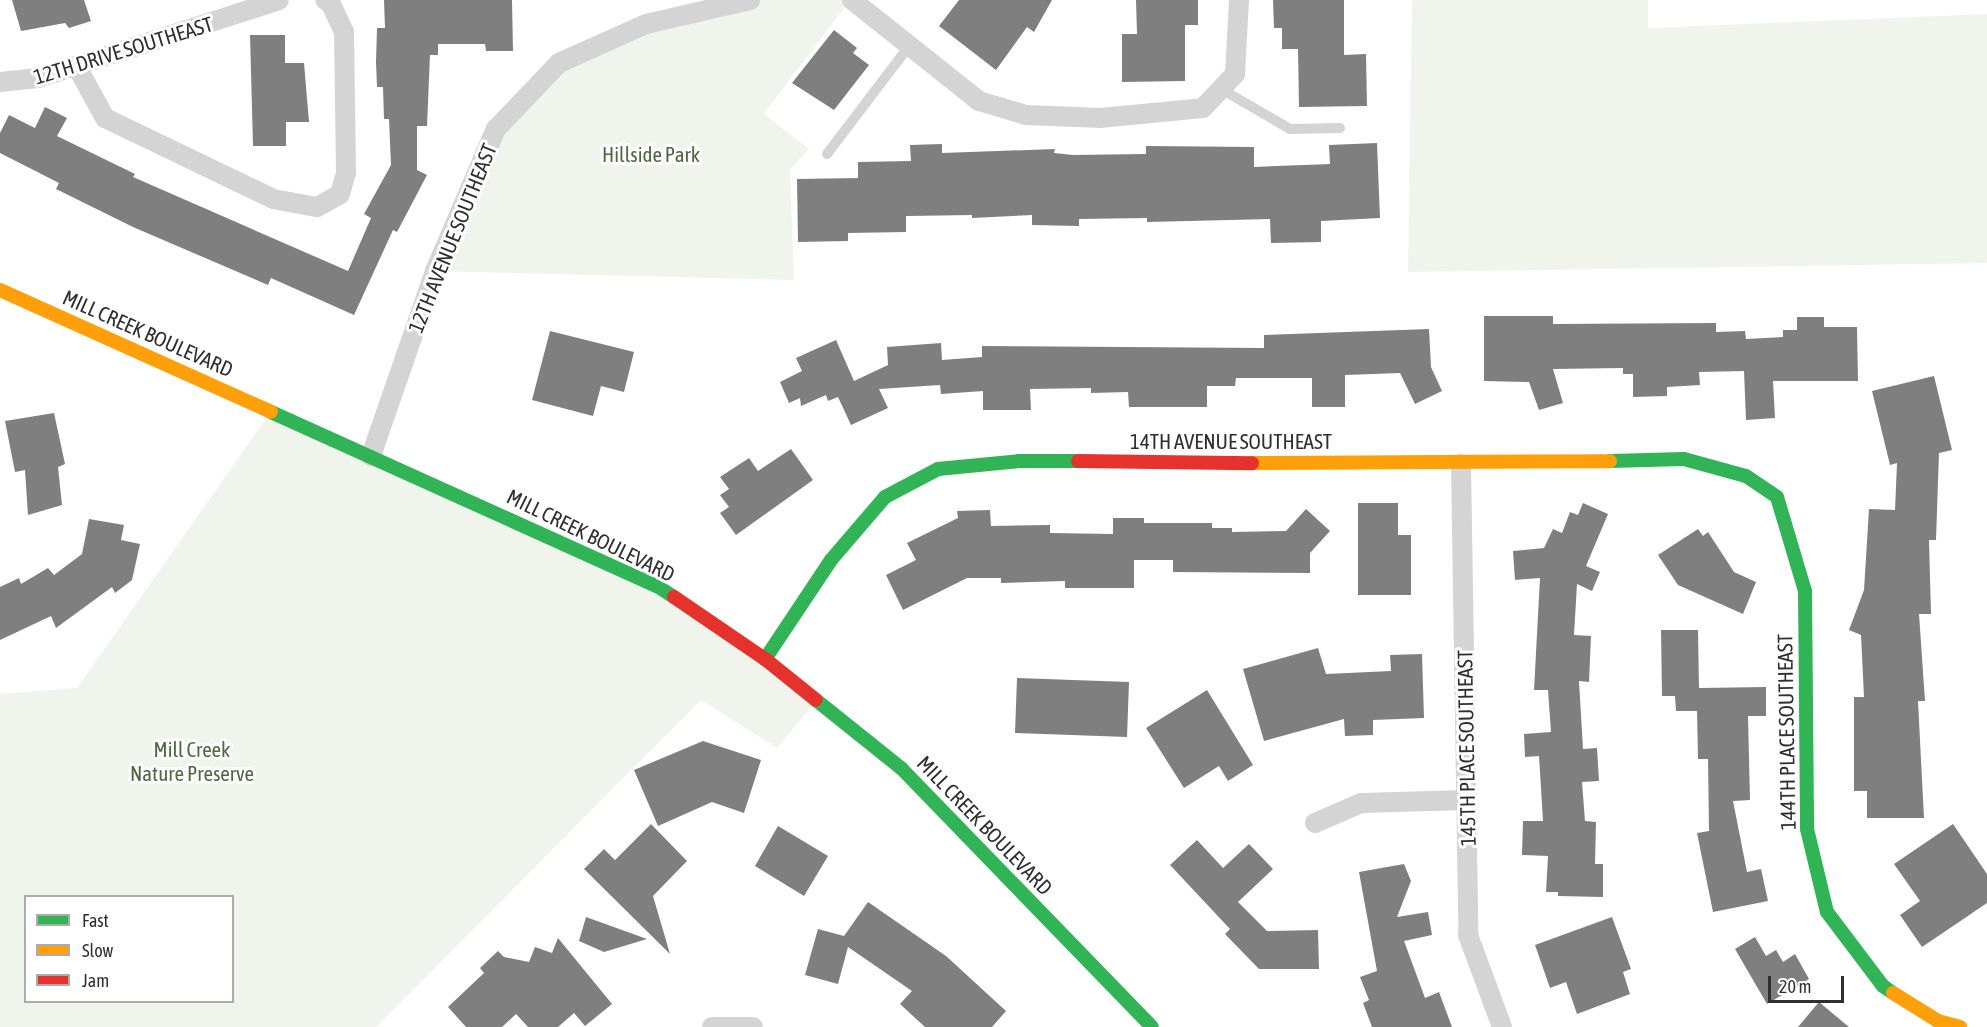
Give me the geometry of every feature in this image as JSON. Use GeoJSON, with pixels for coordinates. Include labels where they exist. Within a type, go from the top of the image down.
{"type":"FeatureCollection","features":[{"type":"Feature","properties":{"kind":"street","name":"12TH DRIVE SOUTHEAST"},"geometry":{"type":"LineString","coordinates":[[0,82],[26,81],[77,67],[279,0]]}},
{"type":"Feature","properties":{"kind":"street","name":"12TH AVENUE SOUTHEAST"},"geometry":{"type":"LineString","coordinates":[[371,456],[442,253],[496,129],[559,63],[646,24],[750,0]]}},
{"type":"Feature","properties":{"kind":"street"},"geometry":{"type":"LineString","coordinates":[[852,0],[978,101],[1026,114],[1100,118],[1203,108],[1228,81],[1239,0]]}},
{"type":"Feature","properties":{"kind":"street"},"geometry":{"type":"LineString","coordinates":[[77,67],[105,118],[273,199],[317,207],[340,194],[346,173],[344,32],[327,1]]}},
{"type":"Feature","properties":{"kind":"street","name":"MILL CREEK BOULEVARD"},"geometry":{"type":"LineString","coordinates":[[0,290],[657,586],[765,659],[902,769],[1152,1027]]}},
{"type":"Feature","properties":{"kind":"street","name":"14TH AVENUE SOUTHEAST"},"geometry":{"type":"LineString","coordinates":[[765,659],[831,560],[885,496],[938,468],[1019,461],[1461,464],[1684,459],[1746,476],[1777,497]]}},
{"type":"Feature","properties":{"kind":"street","name":"145TH PLACE SOUTHEAST"},"geometry":{"type":"LineString","coordinates":[[1461,464],[1468,935],[1503,1027]]}},
{"type":"Feature","properties":{"kind":"street","name":"144TH PLACE SOUTHEAST"},"geometry":{"type":"LineString","coordinates":[[1777,497],[1806,591],[1807,829],[1827,912],[1883,986],[1938,1021],[1960,1027]]}},
{"type":"Feature","properties":{"kind":"street"},"geometry":{"type":"LineString","coordinates":[[1315,823],[1361,804],[1467,800]]}},
{"type":"Feature","properties":{"kind":"street"},"geometry":{"type":"LineString","coordinates":[[712,1027],[753,1027]]}},
{"type":"Feature","properties":{"kind":"lane"},"geometry":{"type":"LineString","coordinates":[[827,154],[909,46]]}},
{"type":"Feature","properties":{"kind":"lane"},"geometry":{"type":"LineString","coordinates":[[1228,81],[1290,129],[1340,128]]}},
{"type":"Feature","properties":{"kind":"green space","name":"Hillside Park"},"geometry":{"type":"Polygon","coordinates":[[[750,0],[850,0],[764,114],[809,149],[790,169],[794,280],[435,271],[496,129],[559,63],[646,24],[750,0]]]}},
{"type":"Feature","properties":{"kind":"green space"},"geometry":{"type":"Polygon","coordinates":[[[1412,0],[1648,0],[1648,28],[1987,14],[1987,263],[1408,272],[1412,0]]]}},
{"type":"Feature","properties":{"kind":"green space","name":"Mill Creek Nature Preserve"},"geometry":{"type":"Polygon","coordinates":[[[272,410],[657,586],[816,701],[777,748],[701,700],[376,1027],[0,1027],[0,694],[77,688],[272,410]]]}},
{"type":"Feature","properties":{"kind":"building"},"geometry":{"type":"Polygon","coordinates":[[[12,0],[84,0],[91,21],[69,28],[65,23],[21,31],[12,0]]]}},
{"type":"Feature","properties":{"kind":"building"},"geometry":{"type":"Polygon","coordinates":[[[384,0],[512,0],[513,51],[486,51],[485,44],[438,44],[438,55],[430,55],[427,126],[417,126],[417,170],[427,175],[397,232],[393,230],[354,315],[271,278],[268,285],[133,227],[56,189],[59,183],[0,153],[0,133],[9,115],[35,128],[45,107],[67,118],[57,136],[135,174],[133,177],[348,271],[371,218],[364,214],[391,165],[389,119],[384,119],[383,87],[377,87],[377,28],[385,28],[384,0]]]}},
{"type":"Feature","properties":{"kind":"building"},"geometry":{"type":"Polygon","coordinates":[[[959,0],[1052,0],[1034,32],[1027,27],[996,70],[939,26],[959,0]]]}},
{"type":"Feature","properties":{"kind":"building"},"geometry":{"type":"Polygon","coordinates":[[[1136,0],[1198,0],[1198,25],[1185,25],[1185,81],[1122,82],[1122,34],[1137,34],[1136,0]]]}},
{"type":"Feature","properties":{"kind":"building"},"geometry":{"type":"Polygon","coordinates":[[[1273,0],[1344,0],[1344,55],[1366,54],[1367,106],[1299,107],[1298,49],[1282,49],[1282,28],[1274,28],[1273,0]]]}},
{"type":"Feature","properties":{"kind":"building"},"geometry":{"type":"Polygon","coordinates":[[[834,30],[857,48],[853,53],[869,65],[834,110],[792,83],[834,30]]]}},
{"type":"Feature","properties":{"kind":"building"},"geometry":{"type":"Polygon","coordinates":[[[250,35],[285,35],[285,63],[304,63],[309,122],[286,122],[286,146],[253,146],[250,35]]]}},
{"type":"Feature","properties":{"kind":"building"},"geometry":{"type":"Polygon","coordinates":[[[1377,143],[1380,218],[1321,221],[1321,242],[1271,243],[1270,219],[1147,222],[1147,218],[1079,219],[1079,226],[1032,225],[1032,215],[972,218],[972,215],[906,216],[906,232],[848,233],[848,241],[798,242],[797,179],[858,178],[858,162],[911,161],[910,145],[942,144],[942,153],[1055,149],[1054,153],[1073,155],[1146,154],[1146,146],[1254,147],[1254,167],[1330,164],[1329,145],[1377,143]]]}},
{"type":"Feature","properties":{"kind":"building"},"geometry":{"type":"Polygon","coordinates":[[[1484,316],[1553,316],[1553,324],[1716,323],[1716,332],[1745,331],[1746,339],[1783,337],[1783,330],[1797,330],[1797,317],[1824,317],[1824,327],[1857,327],[1858,381],[1773,381],[1775,418],[1746,420],[1744,371],[1699,372],[1700,385],[1667,387],[1667,396],[1633,397],[1633,374],[1623,374],[1623,368],[1553,369],[1563,403],[1539,410],[1529,382],[1484,381],[1484,316]]]}},
{"type":"Feature","properties":{"kind":"building"},"geometry":{"type":"Polygon","coordinates":[[[1429,329],[1431,367],[1442,391],[1415,404],[1400,373],[1345,375],[1345,407],[1312,407],[1312,378],[1236,378],[1235,386],[1207,386],[1207,407],[1129,407],[1128,392],[1091,393],[1091,388],[1030,389],[1031,410],[983,410],[983,391],[941,394],[940,385],[879,389],[888,408],[851,425],[838,397],[828,401],[826,395],[801,406],[800,398],[789,403],[780,382],[802,371],[796,358],[836,340],[854,381],[888,365],[887,347],[941,343],[942,360],[982,357],[982,346],[1264,348],[1264,335],[1429,329]]]}},
{"type":"Feature","properties":{"kind":"building"},"geometry":{"type":"Polygon","coordinates":[[[550,331],[634,352],[624,392],[601,386],[593,416],[532,400],[550,331]]]}},
{"type":"Feature","properties":{"kind":"building"},"geometry":{"type":"Polygon","coordinates":[[[1934,376],[1952,450],[1939,453],[1936,540],[1929,540],[1931,614],[1919,614],[1925,701],[1918,701],[1924,818],[1867,818],[1867,791],[1854,791],[1854,697],[1864,697],[1861,635],[1849,630],[1864,590],[1869,509],[1895,510],[1897,463],[1890,465],[1872,391],[1934,376]]]}},
{"type":"Feature","properties":{"kind":"building"},"geometry":{"type":"Polygon","coordinates":[[[54,413],[65,464],[58,467],[62,505],[28,515],[25,470],[15,472],[5,421],[54,413]]]}},
{"type":"Feature","properties":{"kind":"building"},"geometry":{"type":"Polygon","coordinates":[[[791,449],[813,480],[736,535],[720,513],[729,507],[720,495],[729,489],[720,477],[749,458],[758,471],[791,449]]]}},
{"type":"Feature","properties":{"kind":"building"},"geometry":{"type":"Polygon","coordinates":[[[1358,503],[1398,503],[1398,535],[1411,535],[1411,595],[1358,595],[1358,503]]]}},
{"type":"Feature","properties":{"kind":"building"},"geometry":{"type":"Polygon","coordinates":[[[1583,503],[1608,514],[1586,566],[1600,572],[1592,591],[1577,584],[1574,635],[1591,636],[1589,682],[1579,681],[1583,749],[1597,748],[1599,781],[1582,782],[1585,821],[1596,822],[1595,864],[1603,864],[1603,897],[1558,896],[1558,892],[1546,892],[1548,856],[1522,855],[1523,821],[1543,821],[1539,756],[1525,757],[1524,734],[1551,732],[1548,690],[1534,690],[1540,578],[1515,580],[1513,551],[1544,548],[1553,529],[1562,533],[1570,512],[1578,515],[1583,503]]]}},
{"type":"Feature","properties":{"kind":"building"},"geometry":{"type":"Polygon","coordinates":[[[1306,509],[1330,531],[1310,553],[1310,573],[1173,572],[1173,560],[1134,560],[1134,588],[1065,588],[1065,581],[1001,583],[1001,578],[967,578],[903,610],[886,575],[916,560],[907,543],[958,518],[957,511],[990,510],[991,526],[1050,525],[1050,533],[1113,534],[1113,518],[1144,518],[1144,523],[1212,523],[1212,528],[1232,528],[1232,532],[1286,531],[1306,509]]]}},
{"type":"Feature","properties":{"kind":"building"},"geometry":{"type":"Polygon","coordinates":[[[89,519],[124,525],[121,540],[140,544],[132,580],[115,593],[112,587],[56,628],[51,616],[0,640],[0,587],[19,578],[21,584],[48,568],[54,575],[82,554],[89,519]]]}},
{"type":"Feature","properties":{"kind":"building"},"geometry":{"type":"Polygon","coordinates":[[[1698,529],[1703,536],[1708,532],[1734,572],[1756,582],[1743,614],[1678,585],[1658,555],[1698,529]]]}},
{"type":"Feature","properties":{"kind":"building"},"geometry":{"type":"Polygon","coordinates":[[[1661,630],[1698,630],[1699,688],[1766,687],[1766,716],[1748,716],[1750,800],[1733,801],[1747,872],[1761,869],[1768,901],[1713,912],[1697,833],[1709,831],[1708,759],[1698,759],[1697,711],[1676,711],[1675,696],[1662,696],[1661,630]]]}},
{"type":"Feature","properties":{"kind":"building"},"geometry":{"type":"Polygon","coordinates":[[[1318,648],[1326,674],[1391,671],[1390,655],[1422,654],[1424,718],[1373,720],[1373,735],[1345,736],[1344,719],[1264,741],[1243,669],[1318,648]]]}},
{"type":"Feature","properties":{"kind":"building"},"geometry":{"type":"Polygon","coordinates":[[[1017,678],[1129,682],[1127,737],[1015,733],[1017,678]]]}},
{"type":"Feature","properties":{"kind":"building"},"geometry":{"type":"Polygon","coordinates":[[[1207,690],[1253,765],[1228,781],[1219,766],[1184,788],[1146,728],[1207,690]]]}},
{"type":"Feature","properties":{"kind":"building"},"geometry":{"type":"Polygon","coordinates":[[[703,741],[761,760],[744,813],[712,802],[658,826],[634,770],[703,741]]]}},
{"type":"Feature","properties":{"kind":"building"},"geometry":{"type":"Polygon","coordinates":[[[651,824],[687,861],[653,896],[670,954],[584,869],[604,849],[615,860],[651,824]]]}},
{"type":"Feature","properties":{"kind":"building"},"geometry":{"type":"Polygon","coordinates":[[[1953,824],[1987,874],[1987,903],[1922,947],[1900,915],[1920,901],[1894,864],[1953,824]]]}},
{"type":"Feature","properties":{"kind":"building"},"geometry":{"type":"Polygon","coordinates":[[[778,826],[828,856],[804,896],[755,866],[778,826]]]}},
{"type":"Feature","properties":{"kind":"building"},"geometry":{"type":"Polygon","coordinates":[[[1197,840],[1223,868],[1249,844],[1273,869],[1238,902],[1267,931],[1318,930],[1319,969],[1259,969],[1225,934],[1230,929],[1170,865],[1197,840]]]}},
{"type":"Feature","properties":{"kind":"building"},"geometry":{"type":"Polygon","coordinates":[[[1404,864],[1411,881],[1397,917],[1428,912],[1432,935],[1404,941],[1425,998],[1439,992],[1452,1027],[1372,1027],[1363,1003],[1369,1000],[1360,977],[1377,971],[1359,872],[1404,864]]]}},
{"type":"Feature","properties":{"kind":"building"},"geometry":{"type":"Polygon","coordinates":[[[868,902],[946,956],[1006,1011],[992,1027],[925,1027],[900,1004],[912,991],[848,947],[838,984],[805,975],[818,929],[844,936],[868,902]]]}},
{"type":"Feature","properties":{"kind":"building"},"geometry":{"type":"Polygon","coordinates":[[[586,917],[647,939],[604,952],[579,941],[586,917]]]}},
{"type":"Feature","properties":{"kind":"building"},"geometry":{"type":"Polygon","coordinates":[[[1612,917],[1631,969],[1623,972],[1630,994],[1577,1014],[1566,982],[1550,988],[1535,945],[1612,917]]]}},
{"type":"Feature","properties":{"kind":"building"},"geometry":{"type":"Polygon","coordinates":[[[1755,937],[1766,956],[1776,950],[1783,962],[1795,954],[1809,979],[1767,1004],[1735,949],[1755,937]]]}},
{"type":"Feature","properties":{"kind":"building"},"geometry":{"type":"Polygon","coordinates":[[[558,938],[612,1004],[585,1026],[574,1013],[558,1027],[528,1027],[516,1014],[502,1027],[466,1027],[448,1007],[484,973],[480,968],[498,951],[504,957],[529,962],[535,947],[552,953],[558,938]]]}},
{"type":"Feature","properties":{"kind":"building"},"geometry":{"type":"Polygon","coordinates":[[[1819,1002],[1849,1027],[1798,1027],[1819,1002]]]}},
{"type":"Feature","properties":{"kind":"traffic: fast"},"geometry":{"type":"LineString","coordinates":[[271,412],[657,586],[674,597]]}},
{"type":"Feature","properties":{"kind":"traffic: fast"},"geometry":{"type":"LineString","coordinates":[[1610,461],[1684,459],[1746,476],[1777,497],[1805,591],[1807,829],[1827,912],[1883,986],[1893,993]]}},
{"type":"Feature","properties":{"kind":"traffic: fast"},"geometry":{"type":"LineString","coordinates":[[765,659],[831,560],[885,497],[938,469],[1019,461],[1078,461]]}},
{"type":"Feature","properties":{"kind":"traffic: fast"},"geometry":{"type":"LineString","coordinates":[[816,700],[902,769],[1152,1027]]}},
{"type":"Feature","properties":{"kind":"traffic: slow"},"geometry":{"type":"LineString","coordinates":[[0,290],[271,412]]}},
{"type":"Feature","properties":{"kind":"traffic: slow"},"geometry":{"type":"LineString","coordinates":[[1252,463],[1610,461]]}},
{"type":"Feature","properties":{"kind":"traffic: slow"},"geometry":{"type":"LineString","coordinates":[[1893,993],[1938,1021],[1960,1027]]}},
{"type":"Feature","properties":{"kind":"traffic: jam"},"geometry":{"type":"LineString","coordinates":[[1078,461],[1252,463]]}},
{"type":"Feature","properties":{"kind":"traffic: jam"},"geometry":{"type":"LineString","coordinates":[[674,597],[765,659],[816,700]]}}]}
